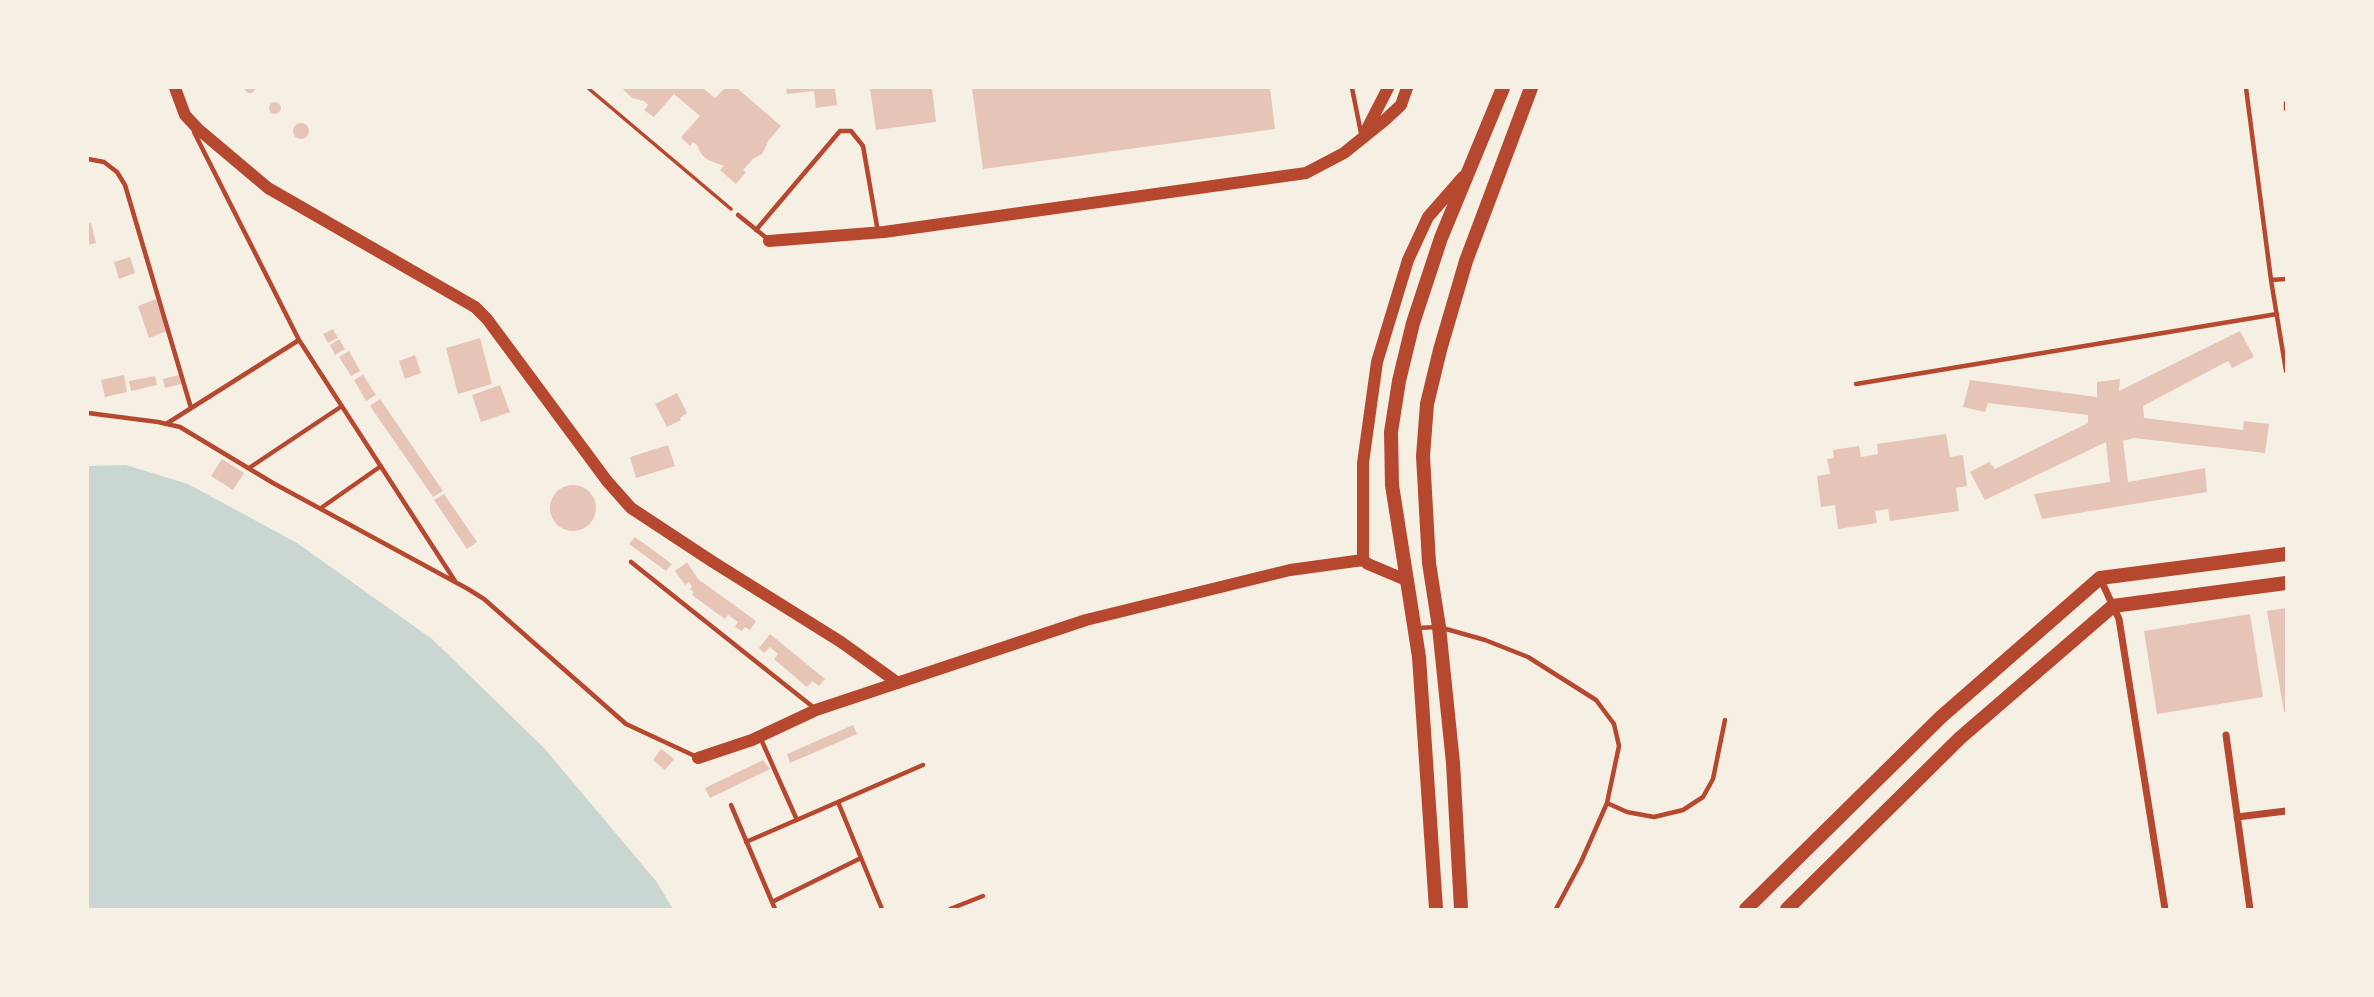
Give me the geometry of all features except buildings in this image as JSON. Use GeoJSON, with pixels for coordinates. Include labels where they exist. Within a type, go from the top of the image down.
{"type":"FeatureCollection","features":[{"type":"Feature","properties":{"kind":"main road"},"geometry":{"type":"LineString","coordinates":[[1436,909],[1416,628],[1391,485],[1391,432],[1399,381],[1413,323],[1441,238],[1503,88]]}},
{"type":"Feature","properties":{"kind":"main road"},"geometry":{"type":"LineString","coordinates":[[1461,909],[1453,762],[1440,627],[1429,563],[1424,469],[1427,404],[1465,261],[1531,88]]}},
{"type":"Feature","properties":{"kind":"main road"},"geometry":{"type":"LineString","coordinates":[[1746,909],[1941,717],[2100,578],[2287,554]]}},
{"type":"Feature","properties":{"kind":"main road"},"geometry":{"type":"LineString","coordinates":[[1787,909],[1961,738],[2113,606],[2287,583]]}},
{"type":"Feature","properties":{"kind":"street"},"geometry":{"type":"LineString","coordinates":[[175,88],[186,115],[198,129],[268,188],[475,307],[487,319],[607,481],[631,508],[841,642],[898,683]]}},
{"type":"Feature","properties":{"kind":"street"},"geometry":{"type":"LineString","coordinates":[[1362,137],[1388,88]]}},
{"type":"Feature","properties":{"kind":"street"},"geometry":{"type":"LineString","coordinates":[[769,241],[878,232],[1306,173],[1344,153],[1401,105],[1407,88]]}},
{"type":"Feature","properties":{"kind":"street"},"geometry":{"type":"LineString","coordinates":[[1363,560],[1363,463],[1377,362],[1408,260],[1428,217],[1466,174]]}},
{"type":"Feature","properties":{"kind":"street"},"geometry":{"type":"LineString","coordinates":[[698,758],[759,736],[816,710],[1086,620],[1290,570],[1363,560],[1406,580]]}},
{"type":"Feature","properties":{"kind":"street"},"geometry":{"type":"LineString","coordinates":[[2100,578],[2119,620],[2165,909]]}},
{"type":"Feature","properties":{"kind":"street"},"geometry":{"type":"LineString","coordinates":[[2225,736],[2250,909]]}},
{"type":"Feature","properties":{"kind":"street"},"geometry":{"type":"LineString","coordinates":[[2237,817],[2287,811]]}},
{"type":"Feature","properties":{"kind":"lane"},"geometry":{"type":"LineString","coordinates":[[1352,88],[1362,137]]}},
{"type":"Feature","properties":{"kind":"lane"},"geometry":{"type":"LineString","coordinates":[[2246,88],[2271,280],[2287,371]]}},
{"type":"Feature","properties":{"kind":"lane"},"geometry":{"type":"LineString","coordinates":[[2287,103],[2287,109]]}},
{"type":"Feature","properties":{"kind":"lane"},"geometry":{"type":"LineString","coordinates":[[186,115],[299,340],[455,582]]}},
{"type":"Feature","properties":{"kind":"lane"},"geometry":{"type":"LineString","coordinates":[[756,230],[840,131],[851,131],[863,146],[878,232]]}},
{"type":"Feature","properties":{"kind":"lane"},"geometry":{"type":"LineString","coordinates":[[88,159],[104,162],[117,172],[125,185],[191,408]]}},
{"type":"Feature","properties":{"kind":"lane"},"geometry":{"type":"LineString","coordinates":[[738,215],[769,241]]}},
{"type":"Feature","properties":{"kind":"lane"},"geometry":{"type":"LineString","coordinates":[[2271,280],[2287,279]]}},
{"type":"Feature","properties":{"kind":"lane"},"geometry":{"type":"LineString","coordinates":[[1856,384],[2277,314]]}},
{"type":"Feature","properties":{"kind":"lane"},"geometry":{"type":"LineString","coordinates":[[166,424],[299,340]]}},
{"type":"Feature","properties":{"kind":"lane"},"geometry":{"type":"LineString","coordinates":[[249,468],[342,406]]}},
{"type":"Feature","properties":{"kind":"lane"},"geometry":{"type":"LineString","coordinates":[[88,413],[166,424],[180,427],[198,436],[249,468],[484,599],[626,724],[698,758]]}},
{"type":"Feature","properties":{"kind":"lane"},"geometry":{"type":"LineString","coordinates":[[321,509],[381,466]]}},
{"type":"Feature","properties":{"kind":"lane"},"geometry":{"type":"LineString","coordinates":[[631,562],[816,710]]}},
{"type":"Feature","properties":{"kind":"lane"},"geometry":{"type":"LineString","coordinates":[[1416,628],[1440,627],[1486,640],[1528,657],[1596,700],[1614,724],[1619,746],[1607,803],[1581,862],[1556,909]]}},
{"type":"Feature","properties":{"kind":"lane"},"geometry":{"type":"LineString","coordinates":[[1607,803],[1627,812],[1654,817],[1683,810],[1703,797],[1713,779],[1725,720]]}},
{"type":"Feature","properties":{"kind":"lane"},"geometry":{"type":"LineString","coordinates":[[759,736],[797,820]]}},
{"type":"Feature","properties":{"kind":"lane"},"geometry":{"type":"LineString","coordinates":[[747,842],[923,765]]}},
{"type":"Feature","properties":{"kind":"lane"},"geometry":{"type":"LineString","coordinates":[[838,802],[882,909]]}},
{"type":"Feature","properties":{"kind":"lane"},"geometry":{"type":"LineString","coordinates":[[732,805],[775,909]]}},
{"type":"Feature","properties":{"kind":"lane"},"geometry":{"type":"LineString","coordinates":[[772,902],[861,858]]}},
{"type":"Feature","properties":{"kind":"lane"},"geometry":{"type":"LineString","coordinates":[[950,909],[983,896]]}},
{"type":"Feature","properties":{"kind":"path"},"geometry":{"type":"LineString","coordinates":[[588,88],[738,215]]}},
{"type":"Feature","properties":{"kind":"shaded area"},"geometry":{"type":"Polygon","coordinates":[[[126,465],[188,484],[297,543],[432,639],[544,748],[656,881],[673,909],[88,909],[88,466],[126,465]]]}}]}
